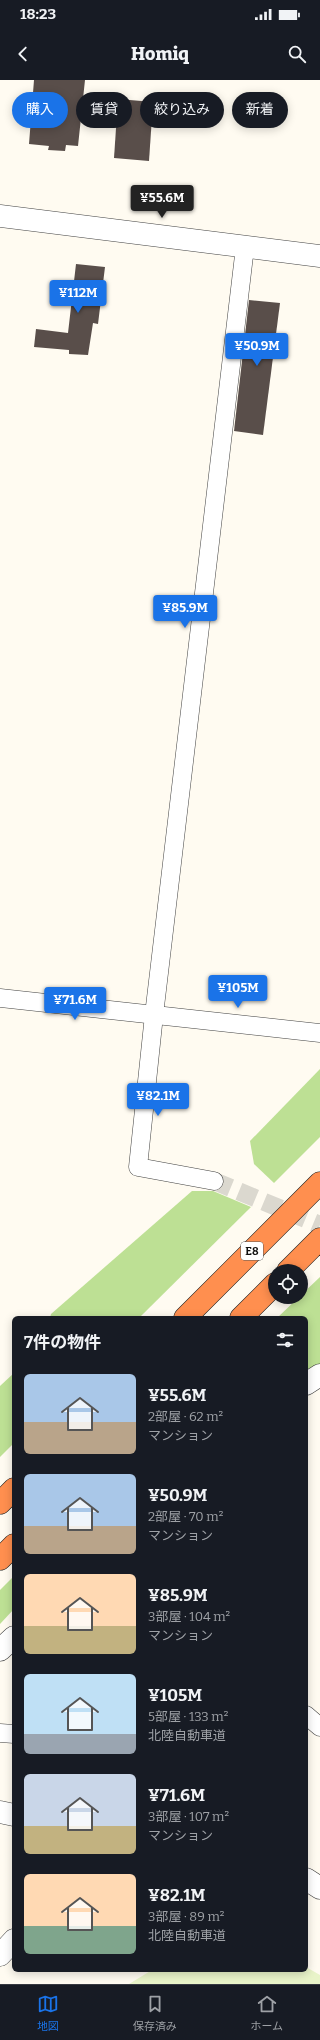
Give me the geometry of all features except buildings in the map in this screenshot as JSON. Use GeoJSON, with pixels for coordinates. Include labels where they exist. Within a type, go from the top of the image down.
{"type":"FeatureCollection","features":[{"type":"Feature","properties":{"kind":"highway","name":"E8"},"geometry":{"type":"LineString","coordinates":[[187,1316],[320,1183]]}},
{"type":"Feature","properties":{"kind":"highway"},"geometry":{"type":"LineString","coordinates":[[295,1264],[320,1239]]}},
{"type":"Feature","properties":{"kind":"highway"},"geometry":{"type":"LineString","coordinates":[[243,1316],[268,1291]]}},
{"type":"Feature","properties":{"kind":"highway"},"geometry":{"type":"LineString","coordinates":[[0,1503],[12,1491]]}},
{"type":"Feature","properties":{"kind":"highway"},"geometry":{"type":"LineString","coordinates":[[0,1559],[12,1547]]}},
{"type":"Feature","properties":{"kind":"street"},"geometry":{"type":"LineString","coordinates":[[0,216],[320,256]]}},
{"type":"Feature","properties":{"kind":"street"},"geometry":{"type":"LineString","coordinates":[[214,1181],[138,1168],[154,1015],[245,247]]}},
{"type":"Feature","properties":{"kind":"street"},"geometry":{"type":"LineString","coordinates":[[0,998],[320,1033]]}},
{"type":"Feature","properties":{"kind":"street"},"geometry":{"type":"LineString","coordinates":[[308,1383],[320,1375]]}},
{"type":"Feature","properties":{"kind":"street"},"geometry":{"type":"LineString","coordinates":[[0,1650],[12,1639]]}},
{"type":"Feature","properties":{"kind":"street"},"geometry":{"type":"LineString","coordinates":[[308,1717],[320,1726]]}},
{"type":"Feature","properties":{"kind":"street"},"geometry":{"type":"LineString","coordinates":[[0,1733],[12,1734]]}},
{"type":"Feature","properties":{"kind":"street"},"geometry":{"type":"LineString","coordinates":[[0,1812],[12,1815]]}},
{"type":"Feature","properties":{"kind":"street"},"geometry":{"type":"LineString","coordinates":[[308,1880],[320,1888]]}},
{"type":"Feature","properties":{"kind":"street"},"geometry":{"type":"LineString","coordinates":[[0,1955],[12,1942]]}},
{"type":"Feature","properties":{"kind":"green space"},"geometry":{"type":"Polygon","coordinates":[[[320,1069],[320,1137],[274,1183],[254,1164],[250,1141],[320,1069]]]}},
{"type":"Feature","properties":{"kind":"green space"},"geometry":{"type":"Polygon","coordinates":[[[192,1191],[213,1191],[251,1207],[141,1316],[50,1316],[192,1191]]]}},
{"type":"Feature","properties":{"kind":"green space"},"geometry":{"type":"Polygon","coordinates":[[[320,1277],[320,1365],[308,1373],[308,1316],[279,1316],[292,1304],[308,1304],[308,1288],[320,1277]]]}},
{"type":"Feature","properties":{"kind":"green space"},"geometry":{"type":"Polygon","coordinates":[[[12,1375],[12,1445],[0,1457],[0,1386],[12,1375]]]}},
{"type":"Feature","properties":{"kind":"green space"},"geometry":{"type":"Polygon","coordinates":[[[12,1578],[12,1611],[0,1624],[0,1590],[12,1578]]]}},
{"type":"Feature","properties":{"kind":"green space"},"geometry":{"type":"Polygon","coordinates":[[[308,1968],[320,1975],[320,1984],[129,1984],[149,1972],[308,1972],[308,1968]]]}},
{"type":"Feature","properties":{"kind":"tunnel"},"geometry":{"type":"LineString","coordinates":[[214,1181],[320,1225]]}}]}
